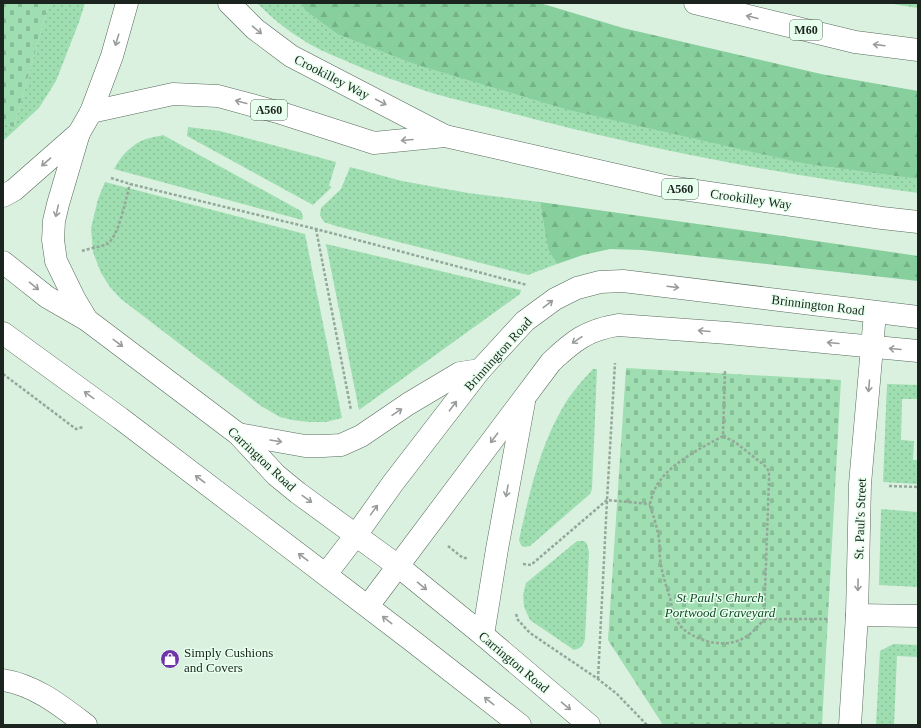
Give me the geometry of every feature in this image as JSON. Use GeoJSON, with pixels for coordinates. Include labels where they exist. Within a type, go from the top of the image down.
{"type":"FeatureCollection","features":[{"type":"Feature","properties":{"kind":"main road"},"geometry":{"type":"LineString","coordinates":[[3,196],[14,190],[78,133],[91,112],[112,56],[128,3]]}},
{"type":"Feature","properties":{"kind":"main road","name":"Crookilley Way"},"geometry":{"type":"LineString","coordinates":[[229,3],[255,29],[291,56],[445,136],[669,187],[918,222]]}},
{"type":"Feature","properties":{"kind":"main road","name":"M60"},"geometry":{"type":"LineString","coordinates":[[695,3],[855,42],[918,50]]}},
{"type":"Feature","properties":{"kind":"main road","name":"Crookilley Way"},"geometry":{"type":"LineString","coordinates":[[91,112],[173,94],[218,96],[280,113],[374,143],[445,136]]}},
{"type":"Feature","properties":{"kind":"main road","name":"Carrington Road"},"geometry":{"type":"LineString","coordinates":[[78,133],[54,221],[53,240],[56,261],[75,300],[87,320],[238,434],[276,475],[298,493],[398,566],[483,635],[588,725]]}},
{"type":"Feature","properties":{"kind":"main road"},"geometry":{"type":"LineString","coordinates":[[3,262],[47,297],[87,320]]}},
{"type":"Feature","properties":{"kind":"main road","name":"Brinnington Road"},"geometry":{"type":"LineString","coordinates":[[326,574],[480,370],[525,321],[554,299],[577,288],[600,282],[623,281],[875,313],[918,317]]}},
{"type":"Feature","properties":{"kind":"main road","name":"St. Paul's Street"},"geometry":{"type":"LineString","coordinates":[[850,725],[857,615],[860,484],[875,313]]}},
{"type":"Feature","properties":{"kind":"main road"},"geometry":{"type":"LineString","coordinates":[[368,606],[551,362],[567,346],[584,335],[603,328],[618,325],[728,333],[918,351]]}},
{"type":"Feature","properties":{"kind":"main road"},"geometry":{"type":"LineString","coordinates":[[3,333],[120,418],[326,574],[427,651],[520,725]]}},
{"type":"Feature","properties":{"kind":"main road"},"geometry":{"type":"LineString","coordinates":[[238,434],[305,446],[341,445],[361,436],[408,404],[460,372],[480,370]]}},
{"type":"Feature","properties":{"kind":"main road"},"geometry":{"type":"LineString","coordinates":[[483,635],[525,397]]}},
{"type":"Feature","properties":{"kind":"main road"},"geometry":{"type":"LineString","coordinates":[[857,615],[918,616]]}},
{"type":"Feature","properties":{"kind":"main road"},"geometry":{"type":"LineString","coordinates":[[3,680],[14,682],[41,693],[86,725]]}},
{"type":"Feature","properties":{"kind":"path"},"geometry":{"type":"LineString","coordinates":[[111,178],[130,184],[316,229],[529,286]]}},
{"type":"Feature","properties":{"kind":"path"},"geometry":{"type":"LineString","coordinates":[[56,261],[107,244],[112,239],[117,231],[130,184]]}},
{"type":"Feature","properties":{"kind":"path"},"geometry":{"type":"LineString","coordinates":[[316,229],[352,415]]}},
{"type":"Feature","properties":{"kind":"path"},"geometry":{"type":"LineString","coordinates":[[598,679],[615,363]]}},
{"type":"Feature","properties":{"kind":"path"},"geometry":{"type":"LineString","coordinates":[[723,436],[725,370]]}},
{"type":"Feature","properties":{"kind":"path"},"geometry":{"type":"LineString","coordinates":[[723,436],[735,442],[764,465],[769,471],[764,619],[747,637],[724,644],[711,643],[700,639],[679,625],[675,618],[660,559],[656,523],[650,504],[654,490],[662,477],[673,466],[723,436]]}},
{"type":"Feature","properties":{"kind":"path"},"geometry":{"type":"LineString","coordinates":[[520,563],[531,565],[607,500],[650,504]]}},
{"type":"Feature","properties":{"kind":"path"},"geometry":{"type":"LineString","coordinates":[[514,608],[518,620],[530,633],[598,679],[617,694],[647,725]]}},
{"type":"Feature","properties":{"kind":"path"},"geometry":{"type":"LineString","coordinates":[[764,619],[834,619]]}},
{"type":"Feature","properties":{"kind":"green space"},"geometry":{"type":"Polygon","coordinates":[[[3,3],[49,3],[14,127],[3,124],[3,3]]]}},
{"type":"Feature","properties":{"kind":"green space"},"geometry":{"type":"Polygon","coordinates":[[[49,3],[85,3],[56,81],[39,108],[3,141],[3,124],[14,127],[49,3]]]}},
{"type":"Feature","properties":{"kind":"green space"},"geometry":{"type":"Polygon","coordinates":[[[257,3],[300,3],[306,11],[337,34],[411,63],[806,164],[918,179],[918,193],[866,186],[709,159],[606,137],[432,93],[376,74],[316,47],[283,26],[257,3]]]}},
{"type":"Feature","properties":{"kind":"green space"},"geometry":{"type":"Polygon","coordinates":[[[300,3],[540,3],[623,28],[821,74],[918,91],[918,179],[806,164],[569,110],[411,63],[337,34],[306,11],[300,3]]]}},
{"type":"Feature","properties":{"kind":"green space"},"geometry":{"type":"Polygon","coordinates":[[[887,3],[918,3],[918,8],[887,3]]]}},
{"type":"Feature","properties":{"kind":"green space"},"geometry":{"type":"Polygon","coordinates":[[[188,127],[220,131],[336,162],[329,186],[332,187],[313,205],[187,136],[188,127]]]}},
{"type":"Feature","properties":{"kind":"green space"},"geometry":{"type":"Polygon","coordinates":[[[163,135],[301,211],[303,217],[302,220],[114,169],[124,154],[139,142],[163,135]]]}},
{"type":"Feature","properties":{"kind":"green space"},"geometry":{"type":"Polygon","coordinates":[[[350,167],[402,181],[468,193],[540,202],[548,248],[557,264],[528,275],[324,222],[320,215],[321,208],[341,189],[350,167]]]}},
{"type":"Feature","properties":{"kind":"green space"},"geometry":{"type":"Polygon","coordinates":[[[105,182],[305,234],[342,418],[326,422],[309,422],[280,417],[261,406],[121,299],[110,287],[101,273],[93,252],[91,228],[98,199],[105,182]]]}},
{"type":"Feature","properties":{"kind":"green space"},"geometry":{"type":"Polygon","coordinates":[[[540,202],[918,256],[918,281],[642,250],[610,249],[583,255],[557,264],[548,249],[540,202]]]}},
{"type":"Feature","properties":{"kind":"green space"},"geometry":{"type":"Polygon","coordinates":[[[326,244],[521,290],[520,294],[359,410],[326,244]]]}},
{"type":"Feature","properties":{"kind":"green space","name":"St Paul's Church Portwood Graveyard"},"geometry":{"type":"Polygon","coordinates":[[[626,368],[841,380],[822,725],[663,725],[608,640],[626,368]]]}},
{"type":"Feature","properties":{"kind":"green space"},"geometry":{"type":"Polygon","coordinates":[[[593,369],[597,369],[592,489],[590,494],[530,546],[524,547],[521,545],[519,540],[531,489],[547,439],[566,402],[593,369]]]}},
{"type":"Feature","properties":{"kind":"green space"},"geometry":{"type":"Polygon","coordinates":[[[887,384],[918,385],[918,399],[902,399],[901,440],[914,441],[913,460],[918,460],[918,484],[883,482],[887,384]]]}},
{"type":"Feature","properties":{"kind":"green space"},"geometry":{"type":"Polygon","coordinates":[[[881,509],[918,512],[918,587],[879,585],[881,509]]]}},
{"type":"Feature","properties":{"kind":"green space"},"geometry":{"type":"Polygon","coordinates":[[[577,541],[584,541],[587,544],[589,552],[585,639],[581,646],[574,650],[530,620],[524,607],[523,595],[526,583],[577,541]]]}},
{"type":"Feature","properties":{"kind":"green space"},"geometry":{"type":"Polygon","coordinates":[[[893,644],[918,645],[918,657],[897,656],[894,725],[876,725],[880,651],[893,644]]]}},
{"type":"Feature","properties":{"kind":"place","name":"Simply Cushions and Covers"},"geometry":{"type":"Point","coordinates":[170,659]}}]}
